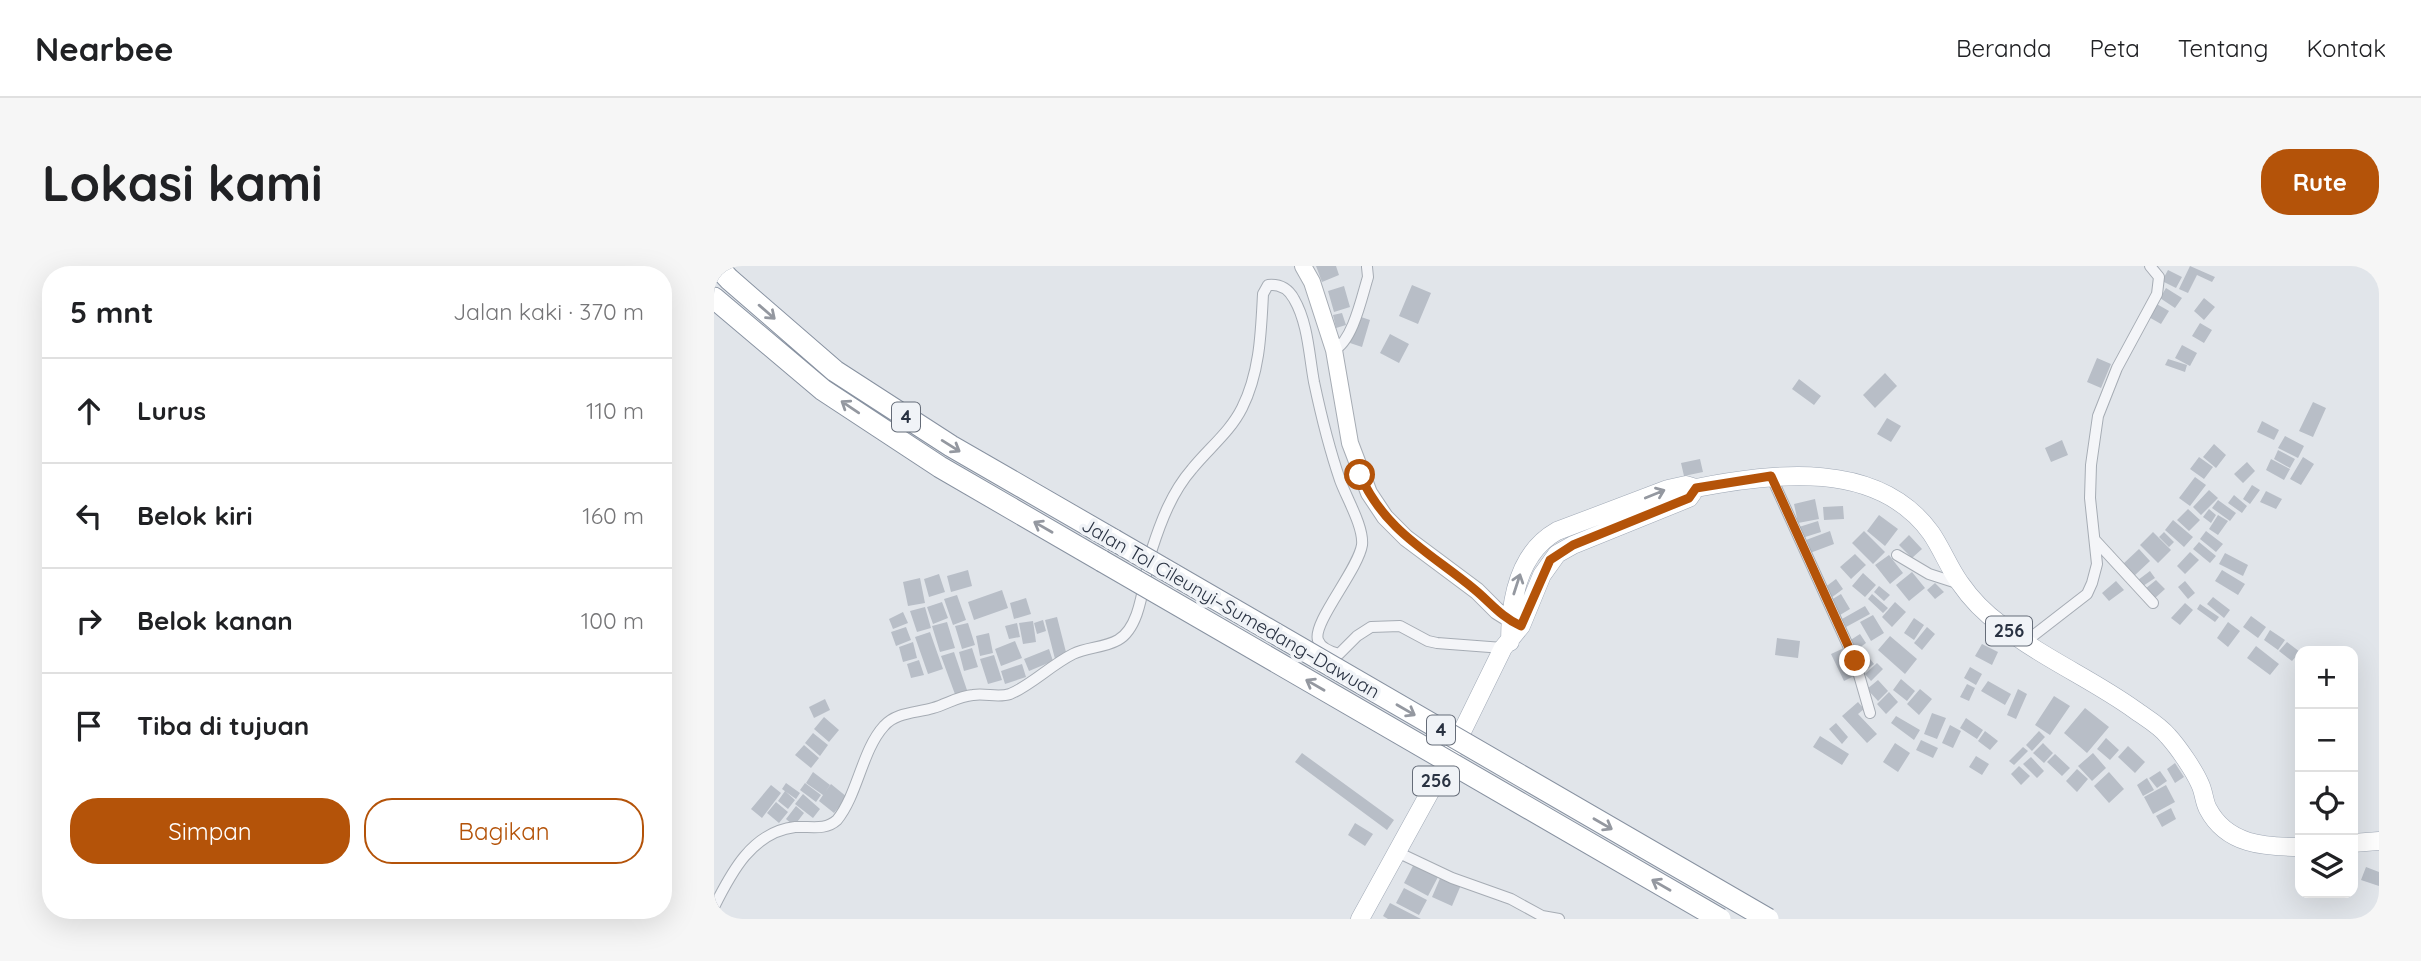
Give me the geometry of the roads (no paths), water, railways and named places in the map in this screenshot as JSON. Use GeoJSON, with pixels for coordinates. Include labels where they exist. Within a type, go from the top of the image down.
{"type":"FeatureCollection","features":[{"type":"Feature","properties":{"kind":"highway","name":"Jalan Tol Cileunyi–Sumedang–Dawuan"},"geometry":{"type":"LineString","coordinates":[[717,266],[835,371],[951,446],[1768,919]]}},
{"type":"Feature","properties":{"kind":"highway","name":"Jalan Tol Cileunyi–Sumedang–Dawuan"},"geometry":{"type":"LineString","coordinates":[[714,298],[823,390],[940,467],[1720,919]]}},
{"type":"Feature","properties":{"kind":"main road","name":"256"},"geometry":{"type":"LineString","coordinates":[[1515,623],[1510,610],[1522,570],[1544,538],[1571,536],[1620,517],[1668,489],[1685,485],[1696,488],[1771,476],[1815,476],[1846,482],[1882,493],[1909,508],[1931,533],[1960,583],[1999,624],[2120,699],[2168,735],[2200,783],[2208,809],[2223,828],[2251,844],[2295,847]]}},
{"type":"Feature","properties":{"kind":"main road","name":"256"},"geometry":{"type":"LineString","coordinates":[[1360,919],[1452,752],[1515,623],[1550,560],[1571,536]]}},
{"type":"Feature","properties":{"kind":"main road"},"geometry":{"type":"LineString","coordinates":[[2358,843],[2379,841]]}},
{"type":"Feature","properties":{"kind":"street"},"geometry":{"type":"LineString","coordinates":[[1303,266],[1312,282],[1334,350],[1350,443],[1369,494],[1385,517],[1406,538],[1515,623]]}},
{"type":"Feature","properties":{"kind":"street"},"geometry":{"type":"LineString","coordinates":[[2025,642],[2087,594],[2096,572],[2090,498],[2091,465],[2098,416],[2117,368],[2159,287],[2159,277],[2150,266]]}},
{"type":"Feature","properties":{"kind":"street"},"geometry":{"type":"LineString","coordinates":[[1334,350],[1341,347],[1348,336],[1368,277],[1367,267]]}},
{"type":"Feature","properties":{"kind":"street"},"geometry":{"type":"LineString","coordinates":[[714,907],[743,858],[764,839],[782,830],[827,827],[837,820],[877,734],[888,722],[899,715],[932,708],[963,697],[1012,693],[1076,652],[1110,643],[1127,633],[1138,617],[1148,560],[1175,491],[1223,436],[1242,409],[1257,364],[1263,294],[1268,285],[1287,289],[1299,311],[1327,439],[1340,479],[1361,528],[1362,544],[1353,570],[1324,615],[1317,633],[1318,643],[1339,654],[1357,636],[1371,627],[1400,626],[1428,641],[1506,645]]}},
{"type":"Feature","properties":{"kind":"street"},"geometry":{"type":"LineString","coordinates":[[1771,476],[1855,661],[1870,713]]}},
{"type":"Feature","properties":{"kind":"street"},"geometry":{"type":"LineString","coordinates":[[2095,540],[2153,603]]}},
{"type":"Feature","properties":{"kind":"street"},"geometry":{"type":"LineString","coordinates":[[1897,555],[1929,574],[1960,583]]}},
{"type":"Feature","properties":{"kind":"street"},"geometry":{"type":"LineString","coordinates":[[1397,852],[1452,877],[1511,899],[1542,916],[1559,919]]}}]}
